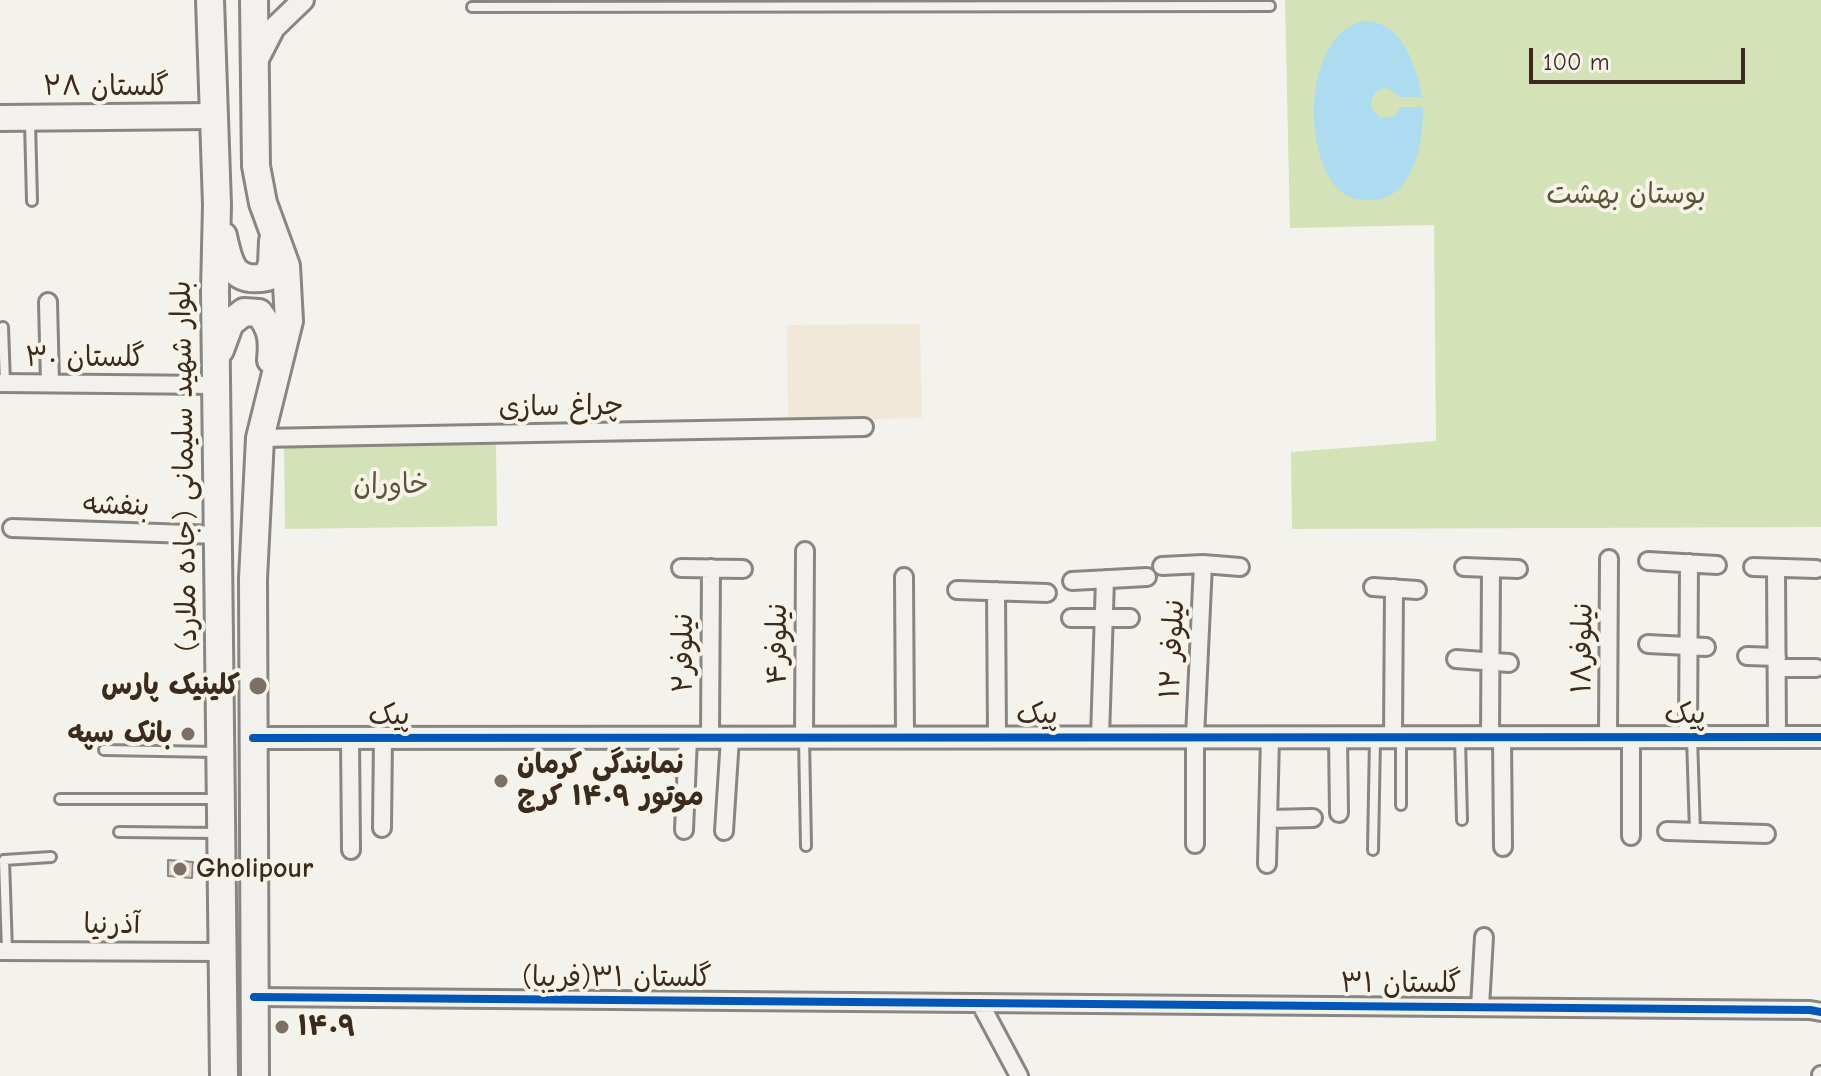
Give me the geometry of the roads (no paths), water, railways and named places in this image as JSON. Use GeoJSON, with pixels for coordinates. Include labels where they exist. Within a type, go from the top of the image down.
{"type":"FeatureCollection","features":[{"type":"Feature","properties":{"kind":"main road","name":"بلوار شهید سلیمانی (جاده ملارد)"},"geometry":{"type":"LineString","coordinates":[[210,0],[217,205],[215,291],[224,1076]]}},
{"type":"Feature","properties":{"kind":"main road"},"geometry":{"type":"LineString","coordinates":[[254,0],[256,166],[263,203],[286,266],[289,321],[260,438],[252,625],[255,1076]]}},
{"type":"Feature","properties":{"kind":"main road","name":"گلستان ۲۸"},"geometry":{"type":"LineString","coordinates":[[0,118],[212,116]]}},
{"type":"Feature","properties":{"kind":"main road"},"geometry":{"type":"LineString","coordinates":[[217,205],[227,255],[236,273],[251,280],[267,277],[272,264],[274,231]]}},
{"type":"Feature","properties":{"kind":"main road"},"geometry":{"type":"LineString","coordinates":[[218,357],[230,323],[244,312],[259,313],[273,339],[268,396]]}},
{"type":"Feature","properties":{"kind":"street"},"geometry":{"type":"LineString","coordinates":[[254,66],[274,28],[303,0]]}},
{"type":"Feature","properties":{"kind":"street"},"geometry":{"type":"LineString","coordinates":[[48,302],[50,383]]}},
{"type":"Feature","properties":{"kind":"street","name":"گلستان ۳۰"},"geometry":{"type":"LineString","coordinates":[[2,383],[217,385]]}},
{"type":"Feature","properties":{"kind":"street","name":"چراغ سازی"},"geometry":{"type":"LineString","coordinates":[[260,438],[864,427]]}},
{"type":"Feature","properties":{"kind":"street","name":"بنفشه"},"geometry":{"type":"LineString","coordinates":[[12,528],[218,535]]}},
{"type":"Feature","properties":{"kind":"street","name":"نیلوفر۴"},"geometry":{"type":"LineString","coordinates":[[804,737],[805,551]]}},
{"type":"Feature","properties":{"kind":"street","name":"نیلوفر۱۸"},"geometry":{"type":"LineString","coordinates":[[1608,737],[1609,559]]}},
{"type":"Feature","properties":{"kind":"street"},"geometry":{"type":"LineString","coordinates":[[1648,561],[1717,565]]}},
{"type":"Feature","properties":{"kind":"street"},"geometry":{"type":"LineString","coordinates":[[1689,563],[1690,737]]}},
{"type":"Feature","properties":{"kind":"street"},"geometry":{"type":"LineString","coordinates":[[1162,566],[1203,564],[1240,567]]}},
{"type":"Feature","properties":{"kind":"street","name":"نیلوفر ۱۲"},"geometry":{"type":"LineString","coordinates":[[1195,844],[1195,737],[1203,564]]}},
{"type":"Feature","properties":{"kind":"street"},"geometry":{"type":"LineString","coordinates":[[1464,567],[1518,569]]}},
{"type":"Feature","properties":{"kind":"street"},"geometry":{"type":"LineString","coordinates":[[1753,567],[1816,569]]}},
{"type":"Feature","properties":{"kind":"street"},"geometry":{"type":"LineString","coordinates":[[681,568],[743,569]]}},
{"type":"Feature","properties":{"kind":"street","name":"نیلوفر۲"},"geometry":{"type":"LineString","coordinates":[[711,568],[724,831]]}},
{"type":"Feature","properties":{"kind":"street"},"geometry":{"type":"LineString","coordinates":[[1491,568],[1490,661],[1503,847]]}},
{"type":"Feature","properties":{"kind":"street"},"geometry":{"type":"LineString","coordinates":[[1776,568],[1777,737]]}},
{"type":"Feature","properties":{"kind":"street"},"geometry":{"type":"LineString","coordinates":[[904,577],[905,737]]}},
{"type":"Feature","properties":{"kind":"street"},"geometry":{"type":"LineString","coordinates":[[1072,581],[1147,577]]}},
{"type":"Feature","properties":{"kind":"street"},"geometry":{"type":"LineString","coordinates":[[1100,737],[1105,579]]}},
{"type":"Feature","properties":{"kind":"street"},"geometry":{"type":"LineString","coordinates":[[1373,587],[1417,590]]}},
{"type":"Feature","properties":{"kind":"street"},"geometry":{"type":"LineString","coordinates":[[1390,737],[1394,588]]}},
{"type":"Feature","properties":{"kind":"street"},"geometry":{"type":"LineString","coordinates":[[957,590],[1047,593]]}},
{"type":"Feature","properties":{"kind":"street"},"geometry":{"type":"LineString","coordinates":[[996,591],[997,737]]}},
{"type":"Feature","properties":{"kind":"street"},"geometry":{"type":"LineString","coordinates":[[1071,618],[1130,618]]}},
{"type":"Feature","properties":{"kind":"street"},"geometry":{"type":"LineString","coordinates":[[1648,644],[1706,647]]}},
{"type":"Feature","properties":{"kind":"street"},"geometry":{"type":"LineString","coordinates":[[1747,656],[1816,668]]}},
{"type":"Feature","properties":{"kind":"street"},"geometry":{"type":"LineString","coordinates":[[1456,659],[1509,663]]}},
{"type":"Feature","properties":{"kind":"street"},"geometry":{"type":"LineString","coordinates":[[1267,864],[1270,737]]}},
{"type":"Feature","properties":{"kind":"street"},"geometry":{"type":"LineString","coordinates":[[1338,737],[1339,813]]}},
{"type":"Feature","properties":{"kind":"street"},"geometry":{"type":"LineString","coordinates":[[1631,737],[1631,836]]}},
{"type":"Feature","properties":{"kind":"street","name":"پیک"},"geometry":{"type":"LineString","coordinates":[[253,738],[1821,737]]}},
{"type":"Feature","properties":{"kind":"street"},"geometry":{"type":"LineString","coordinates":[[350,738],[351,850]]}},
{"type":"Feature","properties":{"kind":"street"},"geometry":{"type":"LineString","coordinates":[[382,828],[383,738]]}},
{"type":"Feature","properties":{"kind":"street"},"geometry":{"type":"LineString","coordinates":[[684,830],[688,738]]}},
{"type":"Feature","properties":{"kind":"street"},"geometry":{"type":"LineString","coordinates":[[1268,819],[1313,818]]}},
{"type":"Feature","properties":{"kind":"street"},"geometry":{"type":"LineString","coordinates":[[1667,831],[1766,834]]}},
{"type":"Feature","properties":{"kind":"street"},"geometry":{"type":"LineString","coordinates":[[1480,1007],[1484,937]]}},
{"type":"Feature","properties":{"kind":"street","name":"آذرنیا"},"geometry":{"type":"LineString","coordinates":[[3,951],[223,952]]}},
{"type":"Feature","properties":{"kind":"street","name":"گلستان ۳۱(فریبا)"},"geometry":{"type":"LineString","coordinates":[[254,997],[980,1003]]}},
{"type":"Feature","properties":{"kind":"street"},"geometry":{"type":"LineString","coordinates":[[980,1003],[1019,1076]]}},
{"type":"Feature","properties":{"kind":"street","name":"گلستان ۳۱"},"geometry":{"type":"LineString","coordinates":[[980,1003],[1821,1012]]}},
{"type":"Feature","properties":{"kind":"lane"},"geometry":{"type":"LineString","coordinates":[[472,7],[971,3],[1270,6]]}},
{"type":"Feature","properties":{"kind":"lane"},"geometry":{"type":"LineString","coordinates":[[30,118],[32,201]]}},
{"type":"Feature","properties":{"kind":"lane"},"geometry":{"type":"LineString","coordinates":[[2,383],[3,327]]}},
{"type":"Feature","properties":{"kind":"lane"},"geometry":{"type":"LineString","coordinates":[[804,737],[806,846]]}},
{"type":"Feature","properties":{"kind":"lane"},"geometry":{"type":"LineString","coordinates":[[1390,737],[1401,805]]}},
{"type":"Feature","properties":{"kind":"lane"},"geometry":{"type":"LineString","coordinates":[[1373,850],[1390,737]]}},
{"type":"Feature","properties":{"kind":"lane"},"geometry":{"type":"LineString","coordinates":[[1460,737],[1462,820]]}},
{"type":"Feature","properties":{"kind":"lane"},"geometry":{"type":"LineString","coordinates":[[1690,737],[1695,832]]}},
{"type":"Feature","properties":{"kind":"lane"},"geometry":{"type":"LineString","coordinates":[[104,750],[220,752]]}},
{"type":"Feature","properties":{"kind":"lane"},"geometry":{"type":"LineString","coordinates":[[60,799],[221,799]]}},
{"type":"Feature","properties":{"kind":"lane"},"geometry":{"type":"LineString","coordinates":[[119,832],[222,833]]}},
{"type":"Feature","properties":{"kind":"lane"},"geometry":{"type":"LineString","coordinates":[[3,951],[4,860],[51,857]]}},
{"type":"Feature","properties":{"kind":"water"},"geometry":{"type":"Polygon","coordinates":[[[1364,21],[1388,28],[1405,47],[1422,97],[1400,97],[1384,88],[1375,94],[1371,108],[1381,118],[1395,116],[1401,107],[1423,107],[1418,151],[1407,179],[1386,197],[1366,200],[1348,196],[1337,188],[1326,170],[1314,122],[1320,70],[1330,48],[1344,31],[1364,21]]]}},
{"type":"Feature","properties":{"kind":"place","name":"کلینیک پارس"},"geometry":{"type":"Point","coordinates":[258,686]}},
{"type":"Feature","properties":{"kind":"place","name":"بانک سپه"},"geometry":{"type":"Point","coordinates":[188,734]}},
{"type":"Feature","properties":{"kind":"place","name":"نمایندگی کرمان موتور ۱۴۰۹ کرج"},"geometry":{"type":"Point","coordinates":[501,781]}},
{"type":"Feature","properties":{"kind":"place","name":"Gholipour"},"geometry":{"type":"Point","coordinates":[180,869]}},
{"type":"Feature","properties":{"kind":"place","name":"۱۴۰۹"},"geometry":{"type":"Point","coordinates":[282,1027]}},
{"type":"Feature","properties":{"kind":"park label","name":"بوستان بهشت"},"geometry":{"type":"Point","coordinates":[1626,195]}},
{"type":"Feature","properties":{"kind":"park label","name":"خاوران"},"geometry":{"type":"Point","coordinates":[391,485]}}]}
